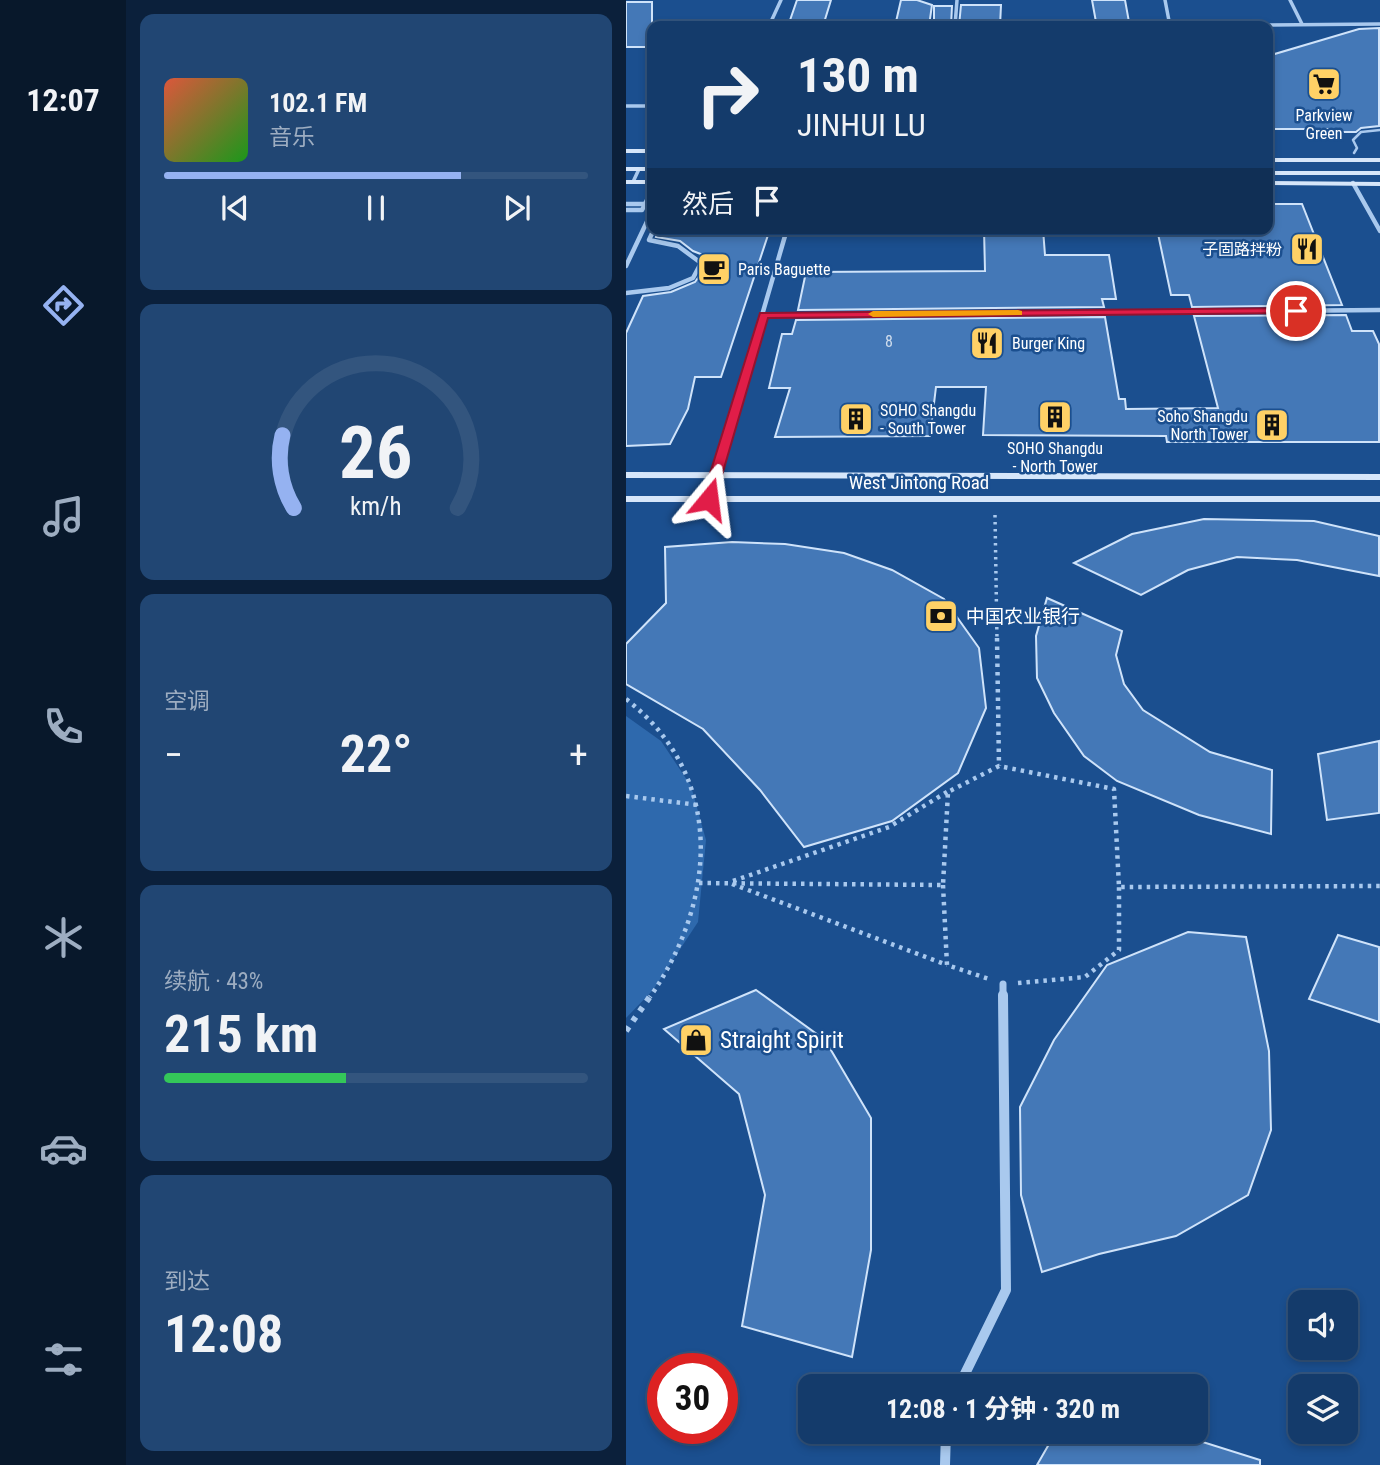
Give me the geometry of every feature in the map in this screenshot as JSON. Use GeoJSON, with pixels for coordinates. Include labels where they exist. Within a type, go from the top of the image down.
{"type":"FeatureCollection","features":[{"type":"Feature","properties":{"kind":"main road"},"geometry":{"type":"LineString","coordinates":[[626,151],[647,152]]}},
{"type":"Feature","properties":{"kind":"main road"},"geometry":{"type":"LineString","coordinates":[[1273,152],[1380,153]]}},
{"type":"Feature","properties":{"kind":"main road"},"geometry":{"type":"LineString","coordinates":[[626,158],[647,158]]}},
{"type":"Feature","properties":{"kind":"main road"},"geometry":{"type":"LineString","coordinates":[[1273,160],[1380,160]]}},
{"type":"Feature","properties":{"kind":"main road"},"geometry":{"type":"LineString","coordinates":[[626,169],[647,169]]}},
{"type":"Feature","properties":{"kind":"main road"},"geometry":{"type":"LineString","coordinates":[[1273,173],[1380,173]]}},
{"type":"Feature","properties":{"kind":"main road"},"geometry":{"type":"LineString","coordinates":[[1273,183],[1380,184]]}},
{"type":"Feature","properties":{"kind":"main road","name":"West Jintong Road"},"geometry":{"type":"LineString","coordinates":[[626,475],[1380,477]]}},
{"type":"Feature","properties":{"kind":"main road","name":"West Jintong Road"},"geometry":{"type":"LineString","coordinates":[[626,499],[1380,499]]}},
{"type":"Feature","properties":{"kind":"street"},"geometry":{"type":"LineString","coordinates":[[772,21],[781,0]]}},
{"type":"Feature","properties":{"kind":"street"},"geometry":{"type":"LineString","coordinates":[[955,21],[957,0]]}},
{"type":"Feature","properties":{"kind":"street"},"geometry":{"type":"LineString","coordinates":[[1165,0],[1167,21]]}},
{"type":"Feature","properties":{"kind":"street"},"geometry":{"type":"LineString","coordinates":[[1290,0],[1302,24]]}},
{"type":"Feature","properties":{"kind":"street"},"geometry":{"type":"LineString","coordinates":[[1273,24],[1380,24]]}},
{"type":"Feature","properties":{"kind":"street"},"geometry":{"type":"LineString","coordinates":[[626,106],[647,106]]}},
{"type":"Feature","properties":{"kind":"street"},"geometry":{"type":"LineString","coordinates":[[1353,184],[1380,231]]}},
{"type":"Feature","properties":{"kind":"street"},"geometry":{"type":"LineString","coordinates":[[626,210],[642,210],[647,200]]}},
{"type":"Feature","properties":{"kind":"street"},"geometry":{"type":"LineString","coordinates":[[626,204],[645,204]]}},
{"type":"Feature","properties":{"kind":"street"},"geometry":{"type":"LineString","coordinates":[[626,266],[647,222]]}},
{"type":"Feature","properties":{"kind":"street"},"geometry":{"type":"LineString","coordinates":[[626,293],[669,288],[693,278],[701,263],[689,250],[670,243],[649,240],[651,235]]}},
{"type":"Feature","properties":{"kind":"street"},"geometry":{"type":"LineString","coordinates":[[709,499],[785,235]]}},
{"type":"Feature","properties":{"kind":"street"},"geometry":{"type":"LineString","coordinates":[[764,315],[1380,310]]}},
{"type":"Feature","properties":{"kind":"street"},"geometry":{"type":"LineString","coordinates":[[965,1374],[1006,1290],[1003,984]]}},
{"type":"Feature","properties":{"kind":"street"},"geometry":{"type":"LineString","coordinates":[[944,1465],[945,1444]]}},
{"type":"Feature","properties":{"kind":"lane"},"geometry":{"type":"LineString","coordinates":[[1354,153],[1357,148],[1353,140],[1358,134],[1380,130]]}},
{"type":"Feature","properties":{"kind":"lane"},"geometry":{"type":"LineString","coordinates":[[630,182],[639,169]]}},
{"type":"Feature","properties":{"kind":"path"},"geometry":{"type":"LineString","coordinates":[[995,500],[999,766]]}},
{"type":"Feature","properties":{"kind":"path"},"geometry":{"type":"LineString","coordinates":[[626,699],[649,717],[679,757],[698,805],[699,883],[686,930],[662,979],[626,1031]]}},
{"type":"Feature","properties":{"kind":"path"},"geometry":{"type":"LineString","coordinates":[[999,766],[1114,789],[1119,950],[1085,977],[1003,984],[729,883],[889,827],[999,766]]}},
{"type":"Feature","properties":{"kind":"path"},"geometry":{"type":"LineString","coordinates":[[947,965],[943,885],[948,792]]}},
{"type":"Feature","properties":{"kind":"path"},"geometry":{"type":"LineString","coordinates":[[626,796],[698,805]]}},
{"type":"Feature","properties":{"kind":"path"},"geometry":{"type":"LineString","coordinates":[[699,883],[943,885]]}},
{"type":"Feature","properties":{"kind":"path"},"geometry":{"type":"LineString","coordinates":[[1119,887],[1380,887]]}},
{"type":"Feature","properties":{"kind":"shaded area"},"geometry":{"type":"Polygon","coordinates":[[[626,716],[661,741],[691,786],[706,840],[698,922],[653,990],[626,1018],[626,716]]]}},
{"type":"Feature","properties":{"kind":"building"},"geometry":{"type":"Polygon","coordinates":[[[797,0],[831,0],[825,21],[790,21],[797,0]]]}},
{"type":"Feature","properties":{"kind":"building"},"geometry":{"type":"Polygon","coordinates":[[[901,0],[917,0],[932,5],[930,21],[896,21],[901,0]]]}},
{"type":"Feature","properties":{"kind":"building"},"geometry":{"type":"Polygon","coordinates":[[[1092,0],[1125,0],[1129,21],[1096,21],[1092,0]]]}},
{"type":"Feature","properties":{"kind":"building"},"geometry":{"type":"Polygon","coordinates":[[[626,2],[652,2],[652,21],[647,21],[647,47],[626,47],[626,2]]]}},
{"type":"Feature","properties":{"kind":"building"},"geometry":{"type":"Polygon","coordinates":[[[961,5],[1001,5],[1000,21],[959,21],[961,5]]]}},
{"type":"Feature","properties":{"kind":"building"},"geometry":{"type":"Polygon","coordinates":[[[934,6],[952,6],[951,21],[934,21],[934,6]]]}},
{"type":"Feature","properties":{"kind":"building","name":"Parkview Green"},"geometry":{"type":"Polygon","coordinates":[[[1379,28],[1379,126],[1361,128],[1356,132],[1273,129],[1273,55],[1359,29],[1379,28]]]}},
{"type":"Feature","properties":{"kind":"building"},"geometry":{"type":"Polygon","coordinates":[[[1273,204],[1302,204],[1342,305],[1192,307],[1189,295],[1171,295],[1158,235],[1273,235],[1273,204]]]}},
{"type":"Feature","properties":{"kind":"building"},"geometry":{"type":"Polygon","coordinates":[[[768,235],[721,377],[695,377],[688,409],[670,444],[626,446],[626,333],[643,296],[671,292],[726,264],[693,251],[680,241],[656,237],[768,235]]]}},
{"type":"Feature","properties":{"kind":"building"},"geometry":{"type":"Polygon","coordinates":[[[984,235],[1043,235],[1045,255],[1109,255],[1116,299],[1102,299],[1104,307],[798,310],[806,272],[985,271],[984,235]]]}},
{"type":"Feature","properties":{"kind":"building"},"geometry":{"type":"Polygon","coordinates":[[[1346,315],[1352,331],[1373,331],[1379,344],[1379,442],[1167,442],[1166,436],[983,435],[986,387],[936,387],[930,436],[775,437],[790,388],[769,388],[782,334],[792,334],[796,320],[1105,317],[1119,399],[1125,399],[1126,409],[1218,408],[1194,316],[1346,315]]]}},
{"type":"Feature","properties":{"kind":"building"},"geometry":{"type":"Polygon","coordinates":[[[1204,519],[1314,521],[1379,536],[1379,576],[1297,560],[1237,557],[1188,570],[1141,595],[1074,563],[1132,534],[1204,519]]]}},
{"type":"Feature","properties":{"kind":"building"},"geometry":{"type":"Polygon","coordinates":[[[732,542],[785,544],[844,553],[892,570],[944,599],[979,648],[986,708],[958,773],[892,821],[804,847],[760,790],[703,729],[626,684],[626,644],[666,603],[665,547],[732,542]]]}},
{"type":"Feature","properties":{"kind":"building"},"geometry":{"type":"Polygon","coordinates":[[[1047,598],[1122,631],[1116,655],[1124,684],[1143,710],[1210,752],[1272,770],[1271,834],[1199,815],[1117,781],[1084,756],[1054,713],[1037,678],[1036,636],[1047,598]]]}},
{"type":"Feature","properties":{"kind":"building"},"geometry":{"type":"Polygon","coordinates":[[[1379,741],[1379,813],[1327,820],[1318,754],[1379,741]]]}},
{"type":"Feature","properties":{"kind":"building"},"geometry":{"type":"Polygon","coordinates":[[[1188,932],[1246,937],[1269,1051],[1271,1130],[1248,1195],[1176,1236],[1099,1254],[1042,1272],[1021,1195],[1020,1107],[1054,1040],[1107,965],[1188,932]]]}},
{"type":"Feature","properties":{"kind":"building"},"geometry":{"type":"Polygon","coordinates":[[[1338,935],[1379,947],[1379,1022],[1309,999],[1338,935]]]}},
{"type":"Feature","properties":{"kind":"building"},"geometry":{"type":"Polygon","coordinates":[[[756,990],[825,1040],[871,1118],[871,1250],[852,1357],[742,1326],[765,1195],[739,1094],[664,1029],[756,990]]]}},
{"type":"Feature","properties":{"kind":"building"},"geometry":{"type":"Polygon","coordinates":[[[1049,1444],[1208,1444],[1260,1460],[1260,1465],[1037,1465],[1049,1444]]]}},
{"type":"Feature","properties":{"kind":"slow traffic"},"geometry":{"type":"LineString","coordinates":[[873,314],[1018,313]]}},
{"type":"Feature","properties":{"kind":"place","name":"Parkview Green"},"geometry":{"type":"Point","coordinates":[1324,84]}},
{"type":"Feature","properties":{"kind":"place","name":"子固路拌粉"},"geometry":{"type":"Point","coordinates":[1307,249]}},
{"type":"Feature","properties":{"kind":"place","name":"Paris Baguette"},"geometry":{"type":"Point","coordinates":[714,269]}},
{"type":"Feature","properties":{"kind":"place","name":"Burger King"},"geometry":{"type":"Point","coordinates":[987,343]}},
{"type":"Feature","properties":{"kind":"place","name":"SOHO Shangdu - North Tower"},"geometry":{"type":"Point","coordinates":[1055,417]}},
{"type":"Feature","properties":{"kind":"place","name":"SOHO Shangdu - South Tower"},"geometry":{"type":"Point","coordinates":[856,419]}},
{"type":"Feature","properties":{"kind":"place","name":"Soho Shangdu North Tower"},"geometry":{"type":"Point","coordinates":[1272,425]}},
{"type":"Feature","properties":{"kind":"place","name":"中国农业银行"},"geometry":{"type":"Point","coordinates":[941,616]}},
{"type":"Feature","properties":{"kind":"place","name":"Straight Spirit"},"geometry":{"type":"Point","coordinates":[696,1040]}},
{"type":"Feature","properties":{"kind":"route"},"geometry":{"type":"LineString","coordinates":[[709,499],[764,315],[1296,311]]}}]}
